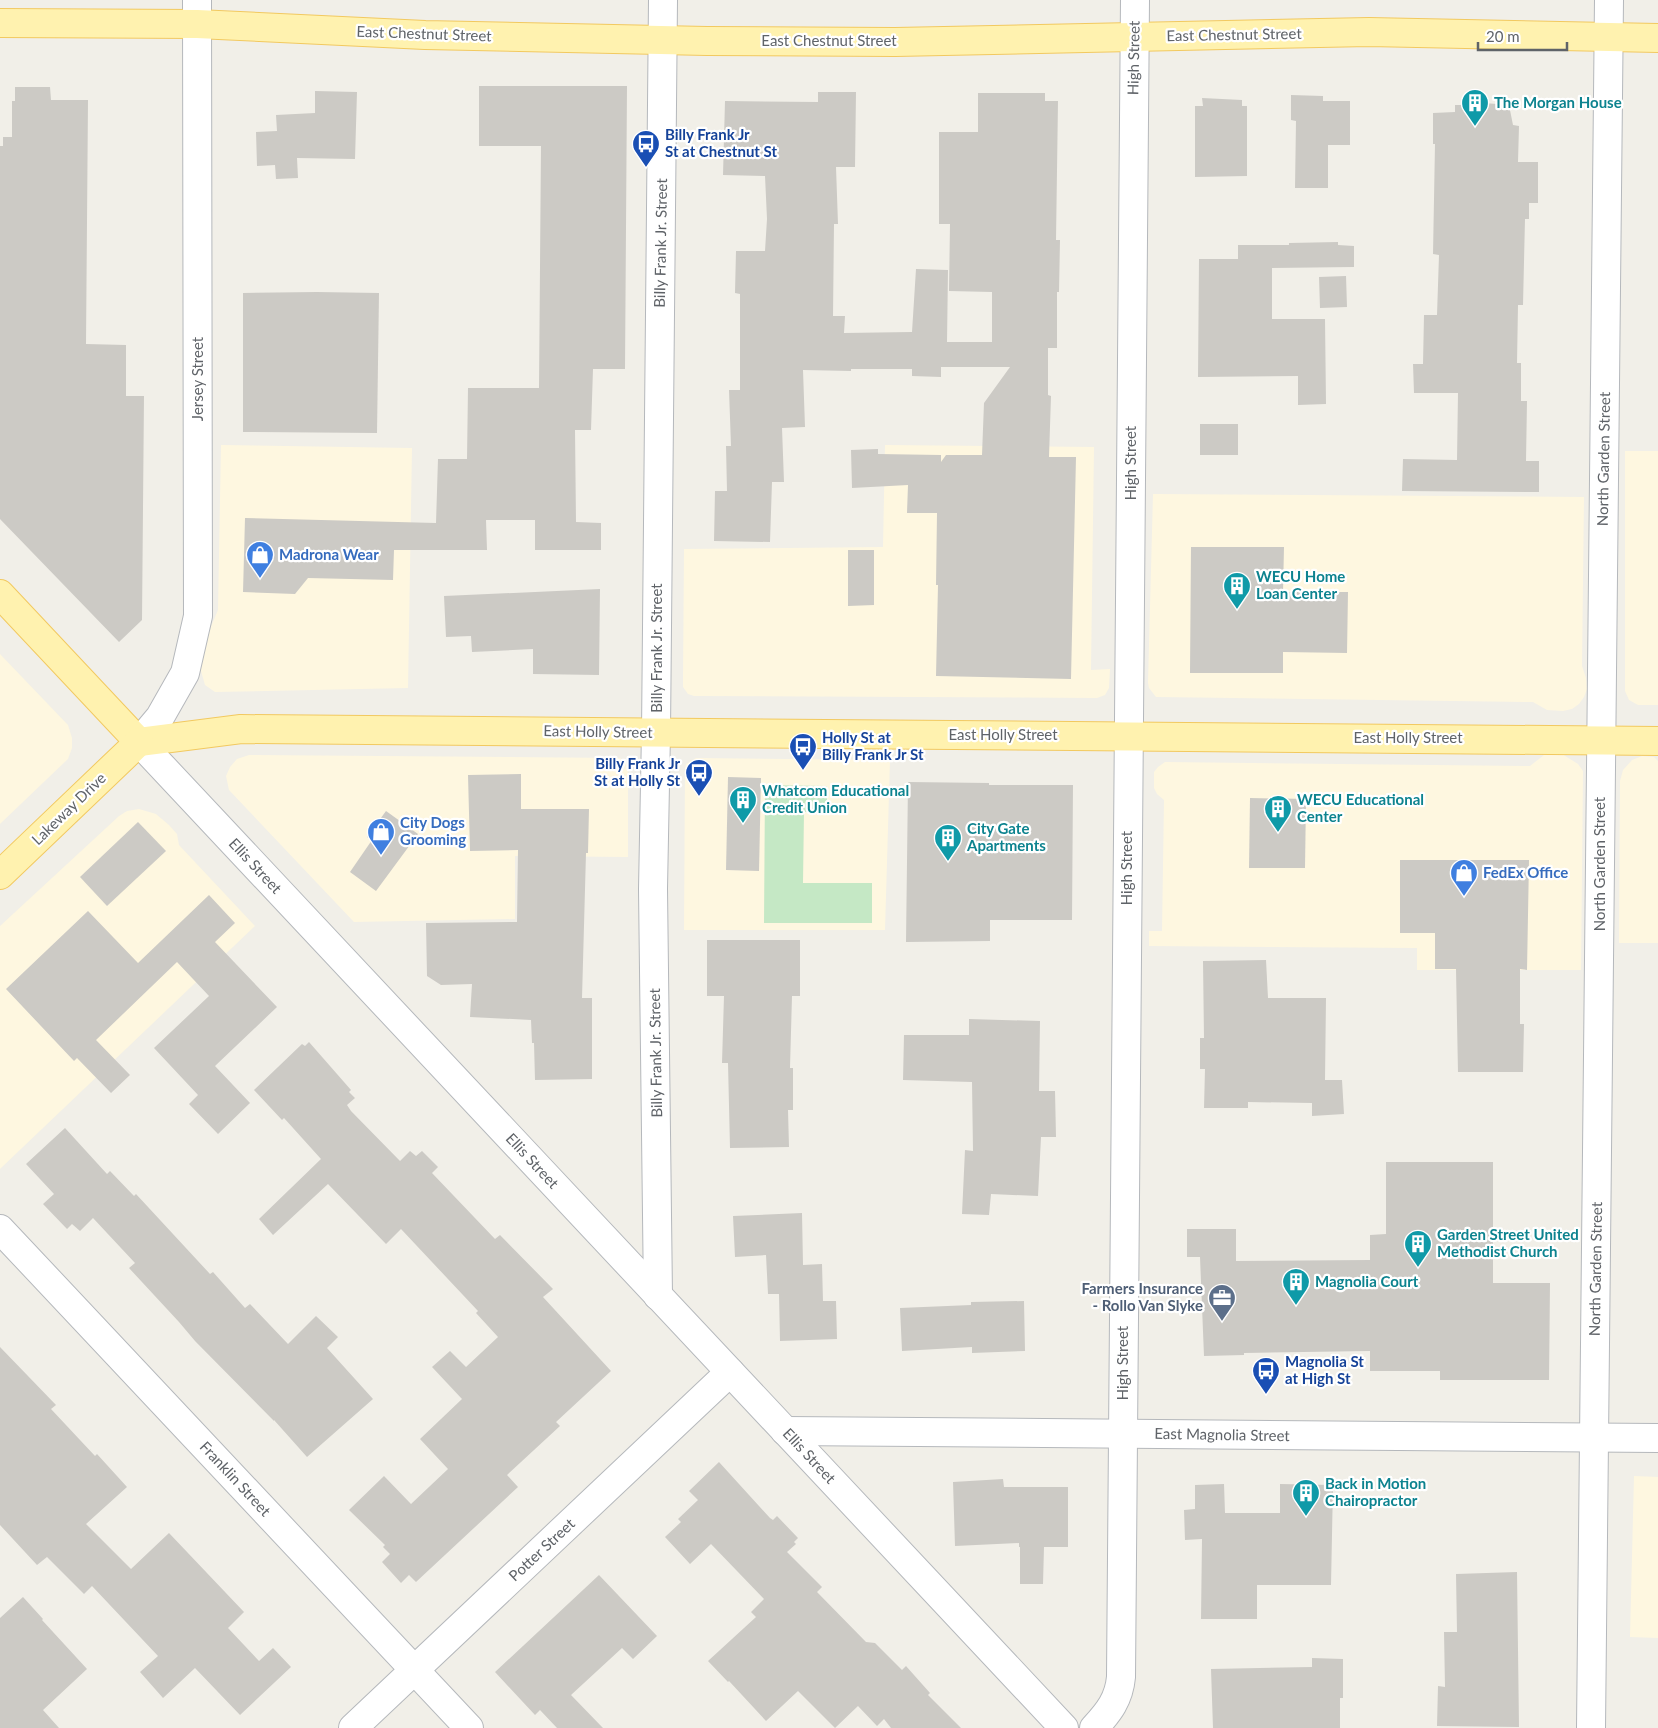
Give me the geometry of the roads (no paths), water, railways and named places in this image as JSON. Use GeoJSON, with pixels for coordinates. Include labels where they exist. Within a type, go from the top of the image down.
{"type":"FeatureCollection","features":[{"type":"Feature","properties":{"kind":"main road","name":"East Chestnut Street"},"geometry":{"type":"LineString","coordinates":[[0,23],[197,12],[426,35],[663,40],[895,42],[1369,32],[1658,38]]}},
{"type":"Feature","properties":{"kind":"main road","name":"Ellis Street"},"geometry":{"type":"LineString","coordinates":[[0,594],[139,742]]}},
{"type":"Feature","properties":{"kind":"main road","name":"East Holly Street"},"geometry":{"type":"LineString","coordinates":[[139,742],[241,729],[1658,740]]}},
{"type":"Feature","properties":{"kind":"main road","name":"Lakeway Drive"},"geometry":{"type":"LineString","coordinates":[[0,876],[139,742]]}},
{"type":"Feature","properties":{"kind":"street","name":"Billy Frank Jr. Street"},"geometry":{"type":"LineString","coordinates":[[658,1296],[653,889],[663,0]]}},
{"type":"Feature","properties":{"kind":"street","name":"High Street"},"geometry":{"type":"LineString","coordinates":[[1094,1728],[1110,1711],[1116,1701],[1119,1690],[1123,1434],[1135,0]]}},
{"type":"Feature","properties":{"kind":"street","name":"North Garden Street"},"geometry":{"type":"LineString","coordinates":[[1592,1728],[1609,0]]}},
{"type":"Feature","properties":{"kind":"street","name":"Jersey Street"},"geometry":{"type":"LineString","coordinates":[[139,742],[160,717],[185,673],[198,616],[197,12]]}},
{"type":"Feature","properties":{"kind":"street","name":"Ellis Street"},"geometry":{"type":"LineString","coordinates":[[139,742],[1064,1728]]}},
{"type":"Feature","properties":{"kind":"street","name":"Franklin Street"},"geometry":{"type":"LineString","coordinates":[[0,1229],[469,1728]]}},
{"type":"Feature","properties":{"kind":"street","name":"Potter Street"},"geometry":{"type":"LineString","coordinates":[[353,1728],[730,1372]]}},
{"type":"Feature","properties":{"kind":"street","name":"East Magnolia Street"},"geometry":{"type":"LineString","coordinates":[[785,1431],[1658,1438]]}},
{"type":"Feature","properties":{"kind":"place","name":"The Morgan House"},"geometry":{"type":"Point","coordinates":[1475,127]}},
{"type":"Feature","properties":{"kind":"place","name":"Billy Frank Jr St at Chestnut St"},"geometry":{"type":"Point","coordinates":[646,168]}},
{"type":"Feature","properties":{"kind":"place","name":"Madrona Wear"},"geometry":{"type":"Point","coordinates":[260,579]}},
{"type":"Feature","properties":{"kind":"place","name":"WECU Home Loan Center"},"geometry":{"type":"Point","coordinates":[1237,610]}},
{"type":"Feature","properties":{"kind":"place","name":"Holly St at Billy Frank Jr St"},"geometry":{"type":"Point","coordinates":[803,771]}},
{"type":"Feature","properties":{"kind":"place","name":"Billy Frank Jr St at Holly St"},"geometry":{"type":"Point","coordinates":[699,797]}},
{"type":"Feature","properties":{"kind":"place","name":"Whatcom Educational Credit Union"},"geometry":{"type":"Point","coordinates":[743,824]}},
{"type":"Feature","properties":{"kind":"place","name":"WECU Educational Center"},"geometry":{"type":"Point","coordinates":[1278,833]}},
{"type":"Feature","properties":{"kind":"place","name":"City Dogs Grooming"},"geometry":{"type":"Point","coordinates":[381,856]}},
{"type":"Feature","properties":{"kind":"place","name":"City Gate Apartments"},"geometry":{"type":"Point","coordinates":[948,862]}},
{"type":"Feature","properties":{"kind":"place","name":"FedEx Office"},"geometry":{"type":"Point","coordinates":[1464,897]}},
{"type":"Feature","properties":{"kind":"place","name":"Garden Street United Methodist Church"},"geometry":{"type":"Point","coordinates":[1418,1268]}},
{"type":"Feature","properties":{"kind":"place","name":"Magnolia Court"},"geometry":{"type":"Point","coordinates":[1296,1306]}},
{"type":"Feature","properties":{"kind":"place","name":"Farmers Insurance - Rollo Van Slyke"},"geometry":{"type":"Point","coordinates":[1222,1322]}},
{"type":"Feature","properties":{"kind":"place","name":"Magnolia St at High St"},"geometry":{"type":"Point","coordinates":[1266,1395]}},
{"type":"Feature","properties":{"kind":"place","name":"Back in Motion Chairopractor"},"geometry":{"type":"Point","coordinates":[1306,1517]}}]}
